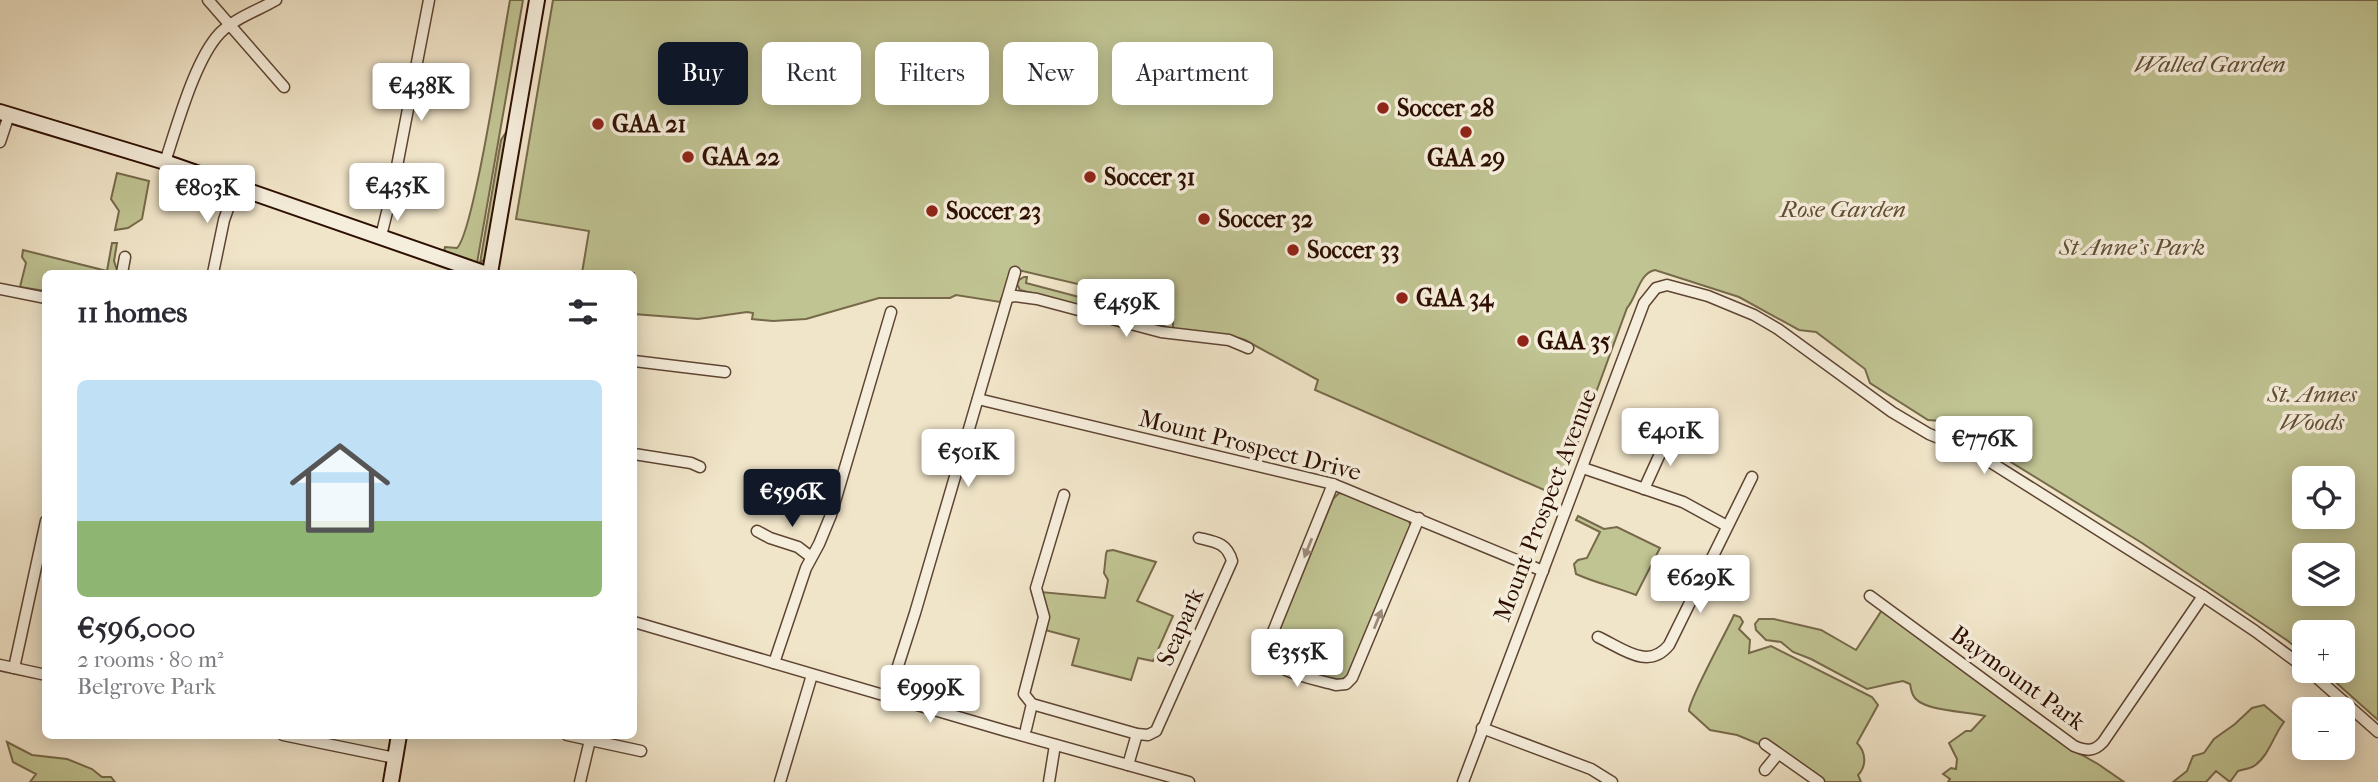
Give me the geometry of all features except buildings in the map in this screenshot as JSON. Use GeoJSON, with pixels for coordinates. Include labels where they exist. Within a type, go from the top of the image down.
{"type":"FeatureCollection","features":[{"type":"Feature","properties":{"kind":"street"},"geometry":{"type":"LineString","coordinates":[[208,0],[284,87]]}},
{"type":"Feature","properties":{"kind":"street"},"geometry":{"type":"LineString","coordinates":[[165,162],[185,104],[216,38],[230,24],[276,0]]}},
{"type":"Feature","properties":{"kind":"street"},"geometry":{"type":"LineString","coordinates":[[381,236],[395,178],[429,0]]}},
{"type":"Feature","properties":{"kind":"street"},"geometry":{"type":"LineString","coordinates":[[491,270],[537,0]]}},
{"type":"Feature","properties":{"kind":"street"},"geometry":{"type":"LineString","coordinates":[[0,142],[4,113],[165,162],[476,270]]}},
{"type":"Feature","properties":{"kind":"street"},"geometry":{"type":"LineString","coordinates":[[214,270],[224,220],[236,186]]}},
{"type":"Feature","properties":{"kind":"street"},"geometry":{"type":"LineString","coordinates":[[123,270],[125,257]]}},
{"type":"Feature","properties":{"kind":"street"},"geometry":{"type":"LineString","coordinates":[[888,697],[1015,272]]}},
{"type":"Feature","properties":{"kind":"street","name":"Mount Prospect Avenue"},"geometry":{"type":"LineString","coordinates":[[1463,782],[1644,303],[1656,288],[1667,285],[1730,304],[1778,329],[1916,428],[1976,453],[2203,596],[2292,658]]}},
{"type":"Feature","properties":{"kind":"street"},"geometry":{"type":"LineString","coordinates":[[0,289],[42,297]]}},
{"type":"Feature","properties":{"kind":"street"},"geometry":{"type":"LineString","coordinates":[[1009,297],[1037,299],[1161,332],[1229,340],[1248,348]]}},
{"type":"Feature","properties":{"kind":"street"},"geometry":{"type":"LineString","coordinates":[[774,663],[811,557],[831,515],[891,312]]}},
{"type":"Feature","properties":{"kind":"street"},"geometry":{"type":"LineString","coordinates":[[637,361],[725,372]]}},
{"type":"Feature","properties":{"kind":"street","name":"Mount Prospect Drive"},"geometry":{"type":"LineString","coordinates":[[978,399],[1333,484],[1543,570]]}},
{"type":"Feature","properties":{"kind":"street"},"geometry":{"type":"LineString","coordinates":[[1644,489],[1669,434]]}},
{"type":"Feature","properties":{"kind":"street"},"geometry":{"type":"LineString","coordinates":[[637,454],[691,463],[700,467]]}},
{"type":"Feature","properties":{"kind":"street"},"geometry":{"type":"LineString","coordinates":[[1583,468],[1684,502],[1727,526]]}},
{"type":"Feature","properties":{"kind":"street"},"geometry":{"type":"LineString","coordinates":[[1598,637],[1641,658],[1661,655],[1669,645],[1752,477]]}},
{"type":"Feature","properties":{"kind":"street"},"geometry":{"type":"LineString","coordinates":[[1333,484],[1266,649],[1267,655],[1277,667],[1336,685],[1346,684],[1352,678],[1419,518]]}},
{"type":"Feature","properties":{"kind":"street"},"geometry":{"type":"LineString","coordinates":[[1064,495],[1036,588],[1044,617],[1024,694],[1032,704],[1137,734],[1128,765]]}},
{"type":"Feature","properties":{"kind":"street"},"geometry":{"type":"LineString","coordinates":[[757,531],[798,547],[811,557]]}},
{"type":"Feature","properties":{"kind":"street","name":"Seapark"},"geometry":{"type":"LineString","coordinates":[[1137,734],[1148,735],[1156,731],[1232,561],[1222,543],[1199,538]]}},
{"type":"Feature","properties":{"kind":"street"},"geometry":{"type":"LineString","coordinates":[[14,668],[42,539]]}},
{"type":"Feature","properties":{"kind":"street","name":"Baymount Park"},"geometry":{"type":"LineString","coordinates":[[1870,596],[2074,746],[2084,750],[2092,750],[2103,742],[2203,596]]}},
{"type":"Feature","properties":{"kind":"street"},"geometry":{"type":"LineString","coordinates":[[637,623],[1189,782]]}},
{"type":"Feature","properties":{"kind":"street"},"geometry":{"type":"LineString","coordinates":[[0,665],[42,674]]}},
{"type":"Feature","properties":{"kind":"street"},"geometry":{"type":"LineString","coordinates":[[780,782],[812,675]]}},
{"type":"Feature","properties":{"kind":"street","name":"Mount Prospect Avenue"},"geometry":{"type":"LineString","coordinates":[[2322,683],[2378,732]]}},
{"type":"Feature","properties":{"kind":"street"},"geometry":{"type":"LineString","coordinates":[[1026,729],[1032,704]]}},
{"type":"Feature","properties":{"kind":"street"},"geometry":{"type":"LineString","coordinates":[[1482,728],[1591,769],[1612,782]]}},
{"type":"Feature","properties":{"kind":"street"},"geometry":{"type":"LineString","coordinates":[[302,739],[395,758]]}},
{"type":"Feature","properties":{"kind":"street"},"geometry":{"type":"LineString","coordinates":[[391,782],[398,739]]}},
{"type":"Feature","properties":{"kind":"street"},"geometry":{"type":"LineString","coordinates":[[585,739],[640,751]]}},
{"type":"Feature","properties":{"kind":"street"},"geometry":{"type":"LineString","coordinates":[[580,782],[590,740]]}},
{"type":"Feature","properties":{"kind":"street"},"geometry":{"type":"LineString","coordinates":[[1765,744],[1819,782]]}},
{"type":"Feature","properties":{"kind":"street"},"geometry":{"type":"LineString","coordinates":[[1049,782],[1055,745]]}},
{"type":"Feature","properties":{"kind":"street"},"geometry":{"type":"LineString","coordinates":[[1765,770],[1778,754]]}},
{"type":"Feature","properties":{"kind":"green space"},"geometry":{"type":"Polygon","coordinates":[[[510,0],[523,0],[477,263],[444,251],[445,247],[457,248],[471,208],[510,0]]]}},
{"type":"Feature","properties":{"kind":"green space","name":"St Anne's Park"},"geometry":{"type":"Polygon","coordinates":[[[553,0],[2378,0],[2378,720],[2337,683],[2355,683],[2355,620],[2292,620],[2292,644],[2142,543],[1954,427],[1941,421],[1928,420],[1870,383],[1865,369],[1816,332],[1799,330],[1739,297],[1655,270],[1642,280],[1627,308],[1558,496],[1315,390],[1318,380],[1245,340],[1229,335],[1173,330],[1173,309],[1167,305],[1014,269],[1000,302],[956,295],[950,298],[879,298],[806,319],[773,321],[752,319],[753,313],[747,312],[698,319],[637,314],[637,270],[582,270],[589,231],[516,219],[553,0]]]}},
{"type":"Feature","properties":{"kind":"green space"},"geometry":{"type":"Polygon","coordinates":[[[507,131],[486,258],[480,263],[501,140],[507,131]]]}},
{"type":"Feature","properties":{"kind":"green space"},"geometry":{"type":"Polygon","coordinates":[[[117,173],[149,181],[142,219],[128,228],[115,230],[119,211],[111,199],[117,173]]]}},
{"type":"Feature","properties":{"kind":"green space"},"geometry":{"type":"Polygon","coordinates":[[[112,243],[117,243],[114,261],[117,270],[107,270],[112,243]]]}},
{"type":"Feature","properties":{"kind":"green space"},"geometry":{"type":"Polygon","coordinates":[[[23,250],[103,270],[42,270],[42,291],[20,287],[26,263],[22,257],[23,250]]]}},
{"type":"Feature","properties":{"kind":"green space"},"geometry":{"type":"Polygon","coordinates":[[[1027,277],[1026,283],[1155,317],[1157,312],[1166,317],[1167,322],[1158,327],[1020,290],[1017,284],[1027,277]]]}},
{"type":"Feature","properties":{"kind":"green space"},"geometry":{"type":"Polygon","coordinates":[[[1339,493],[1408,519],[1411,526],[1347,677],[1338,681],[1278,665],[1273,662],[1271,650],[1333,499],[1339,493]]]}},
{"type":"Feature","properties":{"kind":"green space"},"geometry":{"type":"Polygon","coordinates":[[[1578,516],[1604,529],[1617,527],[1660,548],[1636,595],[1576,574],[1574,564],[1587,558],[1600,532],[1576,520],[1578,516]]]}},
{"type":"Feature","properties":{"kind":"green space"},"geometry":{"type":"Polygon","coordinates":[[[1113,550],[1156,562],[1137,601],[1173,616],[1153,661],[1138,658],[1131,680],[1072,665],[1079,639],[1045,630],[1041,592],[1105,598],[1108,580],[1104,573],[1106,554],[1107,551],[1113,550]]]}},
{"type":"Feature","properties":{"kind":"green space"},"geometry":{"type":"Polygon","coordinates":[[[1882,610],[2068,747],[2124,782],[1948,782],[1950,779],[1943,774],[1951,768],[1956,769],[1957,759],[1949,743],[1966,731],[1971,731],[1985,716],[1925,705],[1917,701],[1910,684],[1903,681],[1867,689],[1793,652],[1781,642],[1766,640],[1756,630],[1755,624],[1759,619],[1774,619],[1821,630],[1856,650],[1882,610]]]}},
{"type":"Feature","properties":{"kind":"green space"},"geometry":{"type":"Polygon","coordinates":[[[1734,615],[1740,617],[1743,622],[1739,629],[1750,640],[1749,653],[1771,646],[1872,697],[1878,705],[1857,743],[1864,759],[1858,775],[1861,782],[1826,782],[1771,749],[1737,735],[1710,730],[1689,711],[1701,680],[1734,615]]]}},
{"type":"Feature","properties":{"kind":"green space"},"geometry":{"type":"Polygon","coordinates":[[[2264,705],[2284,722],[2259,762],[2238,771],[2230,782],[2216,771],[2206,782],[2173,782],[2187,771],[2193,756],[2204,753],[2214,739],[2252,708],[2264,705]]]}},
{"type":"Feature","properties":{"kind":"green space"},"geometry":{"type":"Polygon","coordinates":[[[7,742],[32,755],[67,759],[92,769],[102,777],[111,777],[115,782],[30,782],[36,774],[13,762],[7,742]]]}},
{"type":"Feature","properties":{"kind":"place","name":"Soccer 28"},"geometry":{"type":"Point","coordinates":[1383,108]}},
{"type":"Feature","properties":{"kind":"place","name":"GAA 21"},"geometry":{"type":"Point","coordinates":[598,124]}},
{"type":"Feature","properties":{"kind":"place","name":"GAA 29"},"geometry":{"type":"Point","coordinates":[1466,132]}},
{"type":"Feature","properties":{"kind":"place","name":"GAA 22"},"geometry":{"type":"Point","coordinates":[688,157]}},
{"type":"Feature","properties":{"kind":"place","name":"Soccer 31"},"geometry":{"type":"Point","coordinates":[1090,177]}},
{"type":"Feature","properties":{"kind":"place","name":"Soccer 23"},"geometry":{"type":"Point","coordinates":[932,211]}},
{"type":"Feature","properties":{"kind":"place","name":"Soccer 32"},"geometry":{"type":"Point","coordinates":[1204,219]}},
{"type":"Feature","properties":{"kind":"place","name":"Soccer 33"},"geometry":{"type":"Point","coordinates":[1293,250]}},
{"type":"Feature","properties":{"kind":"place","name":"GAA 34"},"geometry":{"type":"Point","coordinates":[1402,298]}},
{"type":"Feature","properties":{"kind":"place","name":"GAA 35"},"geometry":{"type":"Point","coordinates":[1523,341]}},
{"type":"Feature","properties":{"kind":"park label","name":"Walled Garden"},"geometry":{"type":"Point","coordinates":[2210,64]}},
{"type":"Feature","properties":{"kind":"park label","name":"Rose Garden"},"geometry":{"type":"Point","coordinates":[1843,209]}},
{"type":"Feature","properties":{"kind":"park label","name":"St. Annes Woods"},"geometry":{"type":"Point","coordinates":[2312,408]}}]}
